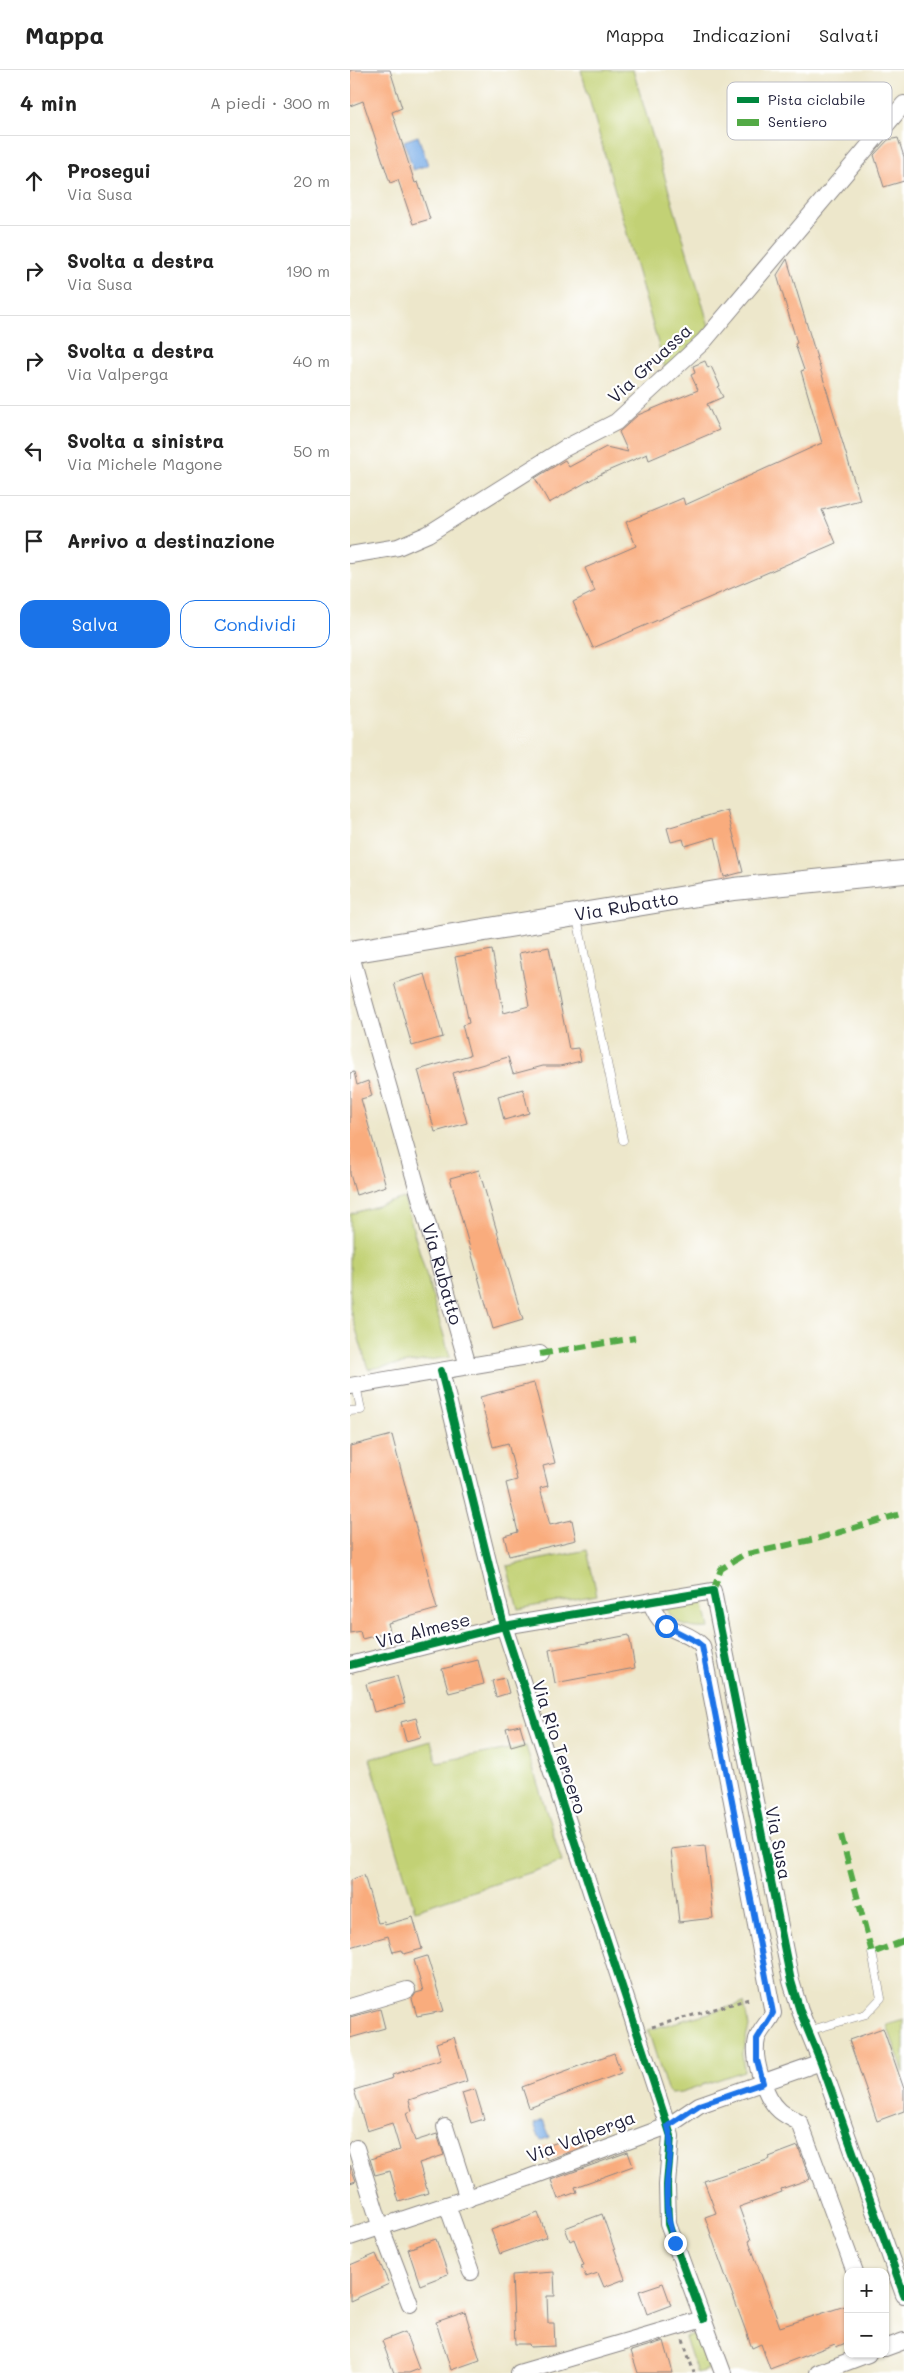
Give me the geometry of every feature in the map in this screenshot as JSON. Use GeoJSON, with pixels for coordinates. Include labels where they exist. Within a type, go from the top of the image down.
{"type":"FeatureCollection","features":[{"type":"Feature","properties":{"kind":"street","name":"Via Gruassa"},"geometry":{"type":"LineString","coordinates":[[892,118],[904,104]]}},
{"type":"Feature","properties":{"kind":"street","name":"Via Gruassa"},"geometry":{"type":"LineString","coordinates":[[350,555],[398,547],[428,534],[565,448],[616,422],[704,341],[874,140]]}},
{"type":"Feature","properties":{"kind":"street","name":"Via Rubatto"},"geometry":{"type":"LineString","coordinates":[[468,1366],[350,952],[734,889],[904,872]]}},
{"type":"Feature","properties":{"kind":"street"},"geometry":{"type":"LineString","coordinates":[[353,1385],[540,1354]]}},
{"type":"Feature","properties":{"kind":"street","name":"Via Rio Tercero"},"geometry":{"type":"LineString","coordinates":[[441,1371],[504,1626],[671,2136],[667,2185],[668,2224],[698,2321],[723,2373]]}},
{"type":"Feature","properties":{"kind":"street","name":"Via Susa"},"geometry":{"type":"LineString","coordinates":[[504,1626],[713,1591],[791,1980],[904,2295]]}},
{"type":"Feature","properties":{"kind":"street"},"geometry":{"type":"LineString","coordinates":[[651,1602],[655,1613],[666,1626],[702,1646],[773,2013],[757,2039],[757,2060],[763,2083],[773,2103],[781,2112],[800,2123],[853,2268]]}},
{"type":"Feature","properties":{"kind":"street","name":"Via Almese"},"geometry":{"type":"LineString","coordinates":[[350,1665],[504,1626]]}},
{"type":"Feature","properties":{"kind":"street"},"geometry":{"type":"LineString","coordinates":[[350,2007],[408,1990]]}},
{"type":"Feature","properties":{"kind":"street","name":"Via Valperga"},"geometry":{"type":"LineString","coordinates":[[350,2237],[468,2199],[668,2126],[699,2105],[821,2062]]}},
{"type":"Feature","properties":{"kind":"street"},"geometry":{"type":"LineString","coordinates":[[445,2127],[468,2199]]}},
{"type":"Feature","properties":{"kind":"street"},"geometry":{"type":"LineString","coordinates":[[356,2148],[381,2228],[410,2304]]}},
{"type":"Feature","properties":{"kind":"street"},"geometry":{"type":"LineString","coordinates":[[447,2205],[471,2272]]}},
{"type":"Feature","properties":{"kind":"street"},"geometry":{"type":"LineString","coordinates":[[519,2373],[698,2321]]}},
{"type":"Feature","properties":{"kind":"street"},"geometry":{"type":"LineString","coordinates":[[889,2347],[904,2341]]}},
{"type":"Feature","properties":{"kind":"street"},"geometry":{"type":"LineString","coordinates":[[818,2373],[857,2358]]}},
{"type":"Feature","properties":{"kind":"lane"},"geometry":{"type":"LineString","coordinates":[[576,916],[623,1140]]}},
{"type":"Feature","properties":{"kind":"lane"},"geometry":{"type":"LineString","coordinates":[[350,1411],[361,1410],[353,1385]]}},
{"type":"Feature","properties":{"kind":"lane"},"geometry":{"type":"LineString","coordinates":[[808,2031],[866,2014],[881,1998],[872,1952]]}},
{"type":"Feature","properties":{"kind":"path"},"geometry":{"type":"LineString","coordinates":[[637,2032],[749,1999]]}},
{"type":"Feature","properties":{"kind":"path"},"geometry":{"type":"LineString","coordinates":[[694,2373],[682,2335],[695,2330],[698,2321]]}},
{"type":"Feature","properties":{"kind":"green space"},"geometry":{"type":"Polygon","coordinates":[[[581,70],[633,70],[709,326],[666,372],[581,70]]]}},
{"type":"Feature","properties":{"kind":"green space"},"geometry":{"type":"Polygon","coordinates":[[[404,1198],[450,1357],[368,1369],[350,1309],[350,1214],[404,1198]]]}},
{"type":"Feature","properties":{"kind":"green space"},"geometry":{"type":"Polygon","coordinates":[[[587,1550],[597,1595],[518,1609],[507,1566],[587,1550]]]}},
{"type":"Feature","properties":{"kind":"green space"},"geometry":{"type":"Polygon","coordinates":[[[703,1600],[709,1628],[695,1628],[683,1625],[673,1618],[665,1607],[703,1600]]]}},
{"type":"Feature","properties":{"kind":"green space"},"geometry":{"type":"Polygon","coordinates":[[[431,1741],[437,1762],[526,1746],[562,1862],[415,1910],[370,1759],[431,1741]]]}},
{"type":"Feature","properties":{"kind":"green space"},"geometry":{"type":"Polygon","coordinates":[[[744,2003],[749,2027],[742,2054],[744,2071],[681,2092],[670,2093],[667,2090],[648,2030],[744,2003]]]}},
{"type":"Feature","properties":{"kind":"green space"},"geometry":{"type":"Polygon","coordinates":[[[904,2020],[904,2073],[887,2025],[904,2020]]]}},
{"type":"Feature","properties":{"kind":"green space"},"geometry":{"type":"Polygon","coordinates":[[[700,2332],[712,2368],[697,2373],[685,2337],[700,2332]]]}},
{"type":"Feature","properties":{"kind":"water"},"geometry":{"type":"Polygon","coordinates":[[[418,136],[428,165],[413,170],[404,141],[418,136]]]}},
{"type":"Feature","properties":{"kind":"water"},"geometry":{"type":"Polygon","coordinates":[[[543,2120],[550,2137],[541,2141],[534,2124],[543,2120]]]}},
{"type":"Feature","properties":{"kind":"building"},"geometry":{"type":"Polygon","coordinates":[[[350,70],[390,70],[402,108],[392,112],[415,183],[418,182],[430,219],[413,224],[398,180],[390,183],[363,101],[350,106],[350,70]]]}},
{"type":"Feature","properties":{"kind":"building"},"geometry":{"type":"Polygon","coordinates":[[[898,138],[904,157],[904,181],[884,187],[874,155],[888,140],[898,138]]]}},
{"type":"Feature","properties":{"kind":"building"},"geometry":{"type":"Polygon","coordinates":[[[787,259],[860,500],[822,510],[836,543],[593,648],[573,602],[595,591],[585,568],[636,546],[626,522],[683,498],[685,505],[822,443],[801,371],[804,370],[795,344],[797,343],[777,275],[787,259]]]}},
{"type":"Feature","properties":{"kind":"building"},"geometry":{"type":"Polygon","coordinates":[[[705,361],[708,368],[711,366],[723,397],[707,404],[719,430],[649,460],[647,454],[603,473],[549,503],[535,478],[565,460],[569,467],[606,447],[628,452],[619,432],[638,415],[698,390],[691,375],[695,373],[693,366],[705,361]]]}},
{"type":"Feature","properties":{"kind":"building"},"geometry":{"type":"Polygon","coordinates":[[[727,810],[743,872],[724,877],[715,837],[685,846],[683,839],[671,842],[667,828],[727,810]]]}},
{"type":"Feature","properties":{"kind":"building"},"geometry":{"type":"Polygon","coordinates":[[[549,947],[569,1049],[578,1048],[581,1061],[560,1066],[543,1066],[513,1074],[508,1057],[453,1073],[467,1123],[435,1132],[418,1070],[470,1055],[462,1025],[469,1023],[455,957],[492,950],[504,1013],[529,1006],[519,953],[549,947]]]}},
{"type":"Feature","properties":{"kind":"building"},"geometry":{"type":"Polygon","coordinates":[[[425,974],[443,1037],[412,1046],[394,983],[425,974]]]}},
{"type":"Feature","properties":{"kind":"building"},"geometry":{"type":"Polygon","coordinates":[[[354,1072],[357,1085],[368,1081],[372,1096],[361,1099],[386,1186],[356,1195],[350,1174],[350,1073],[354,1072]]]}},
{"type":"Feature","properties":{"kind":"building"},"geometry":{"type":"Polygon","coordinates":[[[523,1089],[529,1113],[504,1120],[498,1096],[523,1089]]]}},
{"type":"Feature","properties":{"kind":"building"},"geometry":{"type":"Polygon","coordinates":[[[479,1170],[523,1320],[493,1329],[450,1178],[479,1170]]]}},
{"type":"Feature","properties":{"kind":"building"},"geometry":{"type":"Polygon","coordinates":[[[534,1383],[555,1463],[543,1466],[548,1486],[540,1488],[550,1525],[572,1520],[576,1540],[509,1556],[504,1536],[518,1532],[506,1483],[517,1480],[508,1443],[493,1447],[480,1397],[534,1383]]]}},
{"type":"Feature","properties":{"kind":"building"},"geometry":{"type":"Polygon","coordinates":[[[392,1435],[437,1609],[388,1623],[390,1632],[362,1639],[360,1631],[350,1633],[350,1446],[392,1435]]]}},
{"type":"Feature","properties":{"kind":"building"},"geometry":{"type":"Polygon","coordinates":[[[629,1635],[635,1668],[555,1683],[549,1650],[629,1635]]]}},
{"type":"Feature","properties":{"kind":"building"},"geometry":{"type":"Polygon","coordinates":[[[478,1660],[484,1684],[449,1693],[442,1669],[478,1660]]]}},
{"type":"Feature","properties":{"kind":"building"},"geometry":{"type":"Polygon","coordinates":[[[397,1676],[405,1704],[374,1712],[366,1684],[397,1676]]]}},
{"type":"Feature","properties":{"kind":"building"},"geometry":{"type":"Polygon","coordinates":[[[505,1678],[509,1693],[496,1697],[492,1681],[505,1678]]]}},
{"type":"Feature","properties":{"kind":"building"},"geometry":{"type":"Polygon","coordinates":[[[416,1718],[421,1737],[406,1741],[401,1722],[416,1718]]]}},
{"type":"Feature","properties":{"kind":"building"},"geometry":{"type":"Polygon","coordinates":[[[520,1725],[525,1742],[511,1746],[506,1728],[520,1725]]]}},
{"type":"Feature","properties":{"kind":"building"},"geometry":{"type":"Polygon","coordinates":[[[705,1845],[713,1918],[679,1922],[671,1849],[705,1845]]]}},
{"type":"Feature","properties":{"kind":"building"},"geometry":{"type":"Polygon","coordinates":[[[364,1875],[378,1923],[384,1922],[385,1925],[413,1917],[422,1949],[404,1954],[402,1950],[393,1952],[388,1936],[350,1947],[350,1880],[364,1875]]]}},
{"type":"Feature","properties":{"kind":"building"},"geometry":{"type":"Polygon","coordinates":[[[427,1956],[444,2011],[417,2016],[412,1999],[416,1993],[423,1991],[414,1960],[427,1956]]]}},
{"type":"Feature","properties":{"kind":"building"},"geometry":{"type":"Polygon","coordinates":[[[380,2009],[385,2028],[350,2038],[350,2017],[380,2009]]]}},
{"type":"Feature","properties":{"kind":"building"},"geometry":{"type":"Polygon","coordinates":[[[883,2028],[904,2089],[904,2111],[877,2121],[849,2040],[883,2028]]]}},
{"type":"Feature","properties":{"kind":"building"},"geometry":{"type":"Polygon","coordinates":[[[454,2037],[467,2081],[409,2100],[412,2111],[406,2113],[415,2141],[437,2134],[444,2155],[419,2163],[428,2193],[399,2202],[390,2171],[375,2175],[370,2159],[400,2150],[392,2123],[367,2131],[354,2090],[393,2078],[392,2075],[441,2060],[436,2043],[454,2037]]]}},
{"type":"Feature","properties":{"kind":"building"},"geometry":{"type":"Polygon","coordinates":[[[614,2053],[621,2073],[529,2108],[522,2087],[614,2053]]]}},
{"type":"Feature","properties":{"kind":"building"},"geometry":{"type":"Polygon","coordinates":[[[475,2089],[484,2119],[471,2123],[462,2093],[475,2089]]]}},
{"type":"Feature","properties":{"kind":"building"},"geometry":{"type":"Polygon","coordinates":[[[581,2140],[584,2147],[547,2160],[542,2148],[558,2142],[561,2148],[581,2140]]]}},
{"type":"Feature","properties":{"kind":"building"},"geometry":{"type":"Polygon","coordinates":[[[798,2146],[810,2179],[781,2189],[782,2192],[739,2207],[751,2240],[749,2241],[780,2327],[844,2306],[844,2344],[836,2347],[835,2344],[770,2369],[761,2344],[752,2348],[719,2258],[705,2217],[716,2213],[704,2181],[770,2159],[769,2157],[798,2146]]]}},
{"type":"Feature","properties":{"kind":"building"},"geometry":{"type":"Polygon","coordinates":[[[628,2152],[633,2166],[575,2187],[577,2192],[558,2199],[551,2180],[628,2152]]]}},
{"type":"Feature","properties":{"kind":"building"},"geometry":{"type":"Polygon","coordinates":[[[350,2165],[356,2181],[350,2183],[350,2165]]]}},
{"type":"Feature","properties":{"kind":"building"},"geometry":{"type":"Polygon","coordinates":[[[538,2213],[547,2237],[500,2254],[491,2230],[538,2213]]]}},
{"type":"Feature","properties":{"kind":"building"},"geometry":{"type":"Polygon","coordinates":[[[602,2214],[625,2279],[604,2287],[598,2273],[586,2277],[581,2266],[584,2265],[574,2239],[570,2241],[565,2228],[602,2214]]]}},
{"type":"Feature","properties":{"kind":"building"},"geometry":{"type":"Polygon","coordinates":[[[436,2239],[448,2274],[420,2285],[408,2249],[436,2239]]]}},
{"type":"Feature","properties":{"kind":"building"},"geometry":{"type":"Polygon","coordinates":[[[376,2254],[389,2284],[350,2301],[350,2265],[376,2254]]]}},
{"type":"Feature","properties":{"kind":"building"},"geometry":{"type":"Polygon","coordinates":[[[554,2272],[555,2296],[547,2296],[548,2323],[554,2323],[555,2346],[530,2347],[529,2344],[515,2344],[512,2275],[554,2272]]]}},
{"type":"Feature","properties":{"kind":"building"},"geometry":{"type":"Polygon","coordinates":[[[663,2283],[671,2305],[647,2314],[639,2291],[663,2283]]]}},
{"type":"Feature","properties":{"kind":"building"},"geometry":{"type":"Polygon","coordinates":[[[465,2312],[480,2360],[451,2370],[436,2322],[465,2312]]]}},
{"type":"Feature","properties":{"kind":"building"},"geometry":{"type":"Polygon","coordinates":[[[405,2332],[419,2369],[409,2373],[394,2373],[382,2341],[405,2332]]]}},
{"type":"Feature","properties":{"kind":"building"},"geometry":{"type":"Polygon","coordinates":[[[664,2341],[673,2373],[638,2373],[631,2351],[664,2341]]]}},
{"type":"Feature","properties":{"kind":"marked path"},"geometry":{"type":"LineString","coordinates":[[540,1354],[635,1338]]}},
{"type":"Feature","properties":{"kind":"marked path"},"geometry":{"type":"LineString","coordinates":[[713,1591],[721,1569],[743,1555],[820,1538],[904,1513]]}},
{"type":"Feature","properties":{"kind":"marked path"},"geometry":{"type":"LineString","coordinates":[[841,1835],[872,1953],[904,1941]]}},
{"type":"Feature","properties":{"kind":"cycle path"},"geometry":{"type":"LineString","coordinates":[[441,1371],[504,1626],[671,2136],[667,2185],[668,2224],[703,2319]]}},
{"type":"Feature","properties":{"kind":"cycle path"},"geometry":{"type":"LineString","coordinates":[[350,1665],[504,1626],[713,1591],[791,1981],[800,2011],[821,2062],[904,2295]]}},
{"type":"Feature","properties":{"kind":"route"},"geometry":{"type":"LineString","coordinates":[[666,1626],[702,1646],[773,2013],[757,2039],[757,2060],[763,2083],[699,2105],[668,2126],[671,2136],[667,2185],[668,2224],[675,2243]]}}]}
